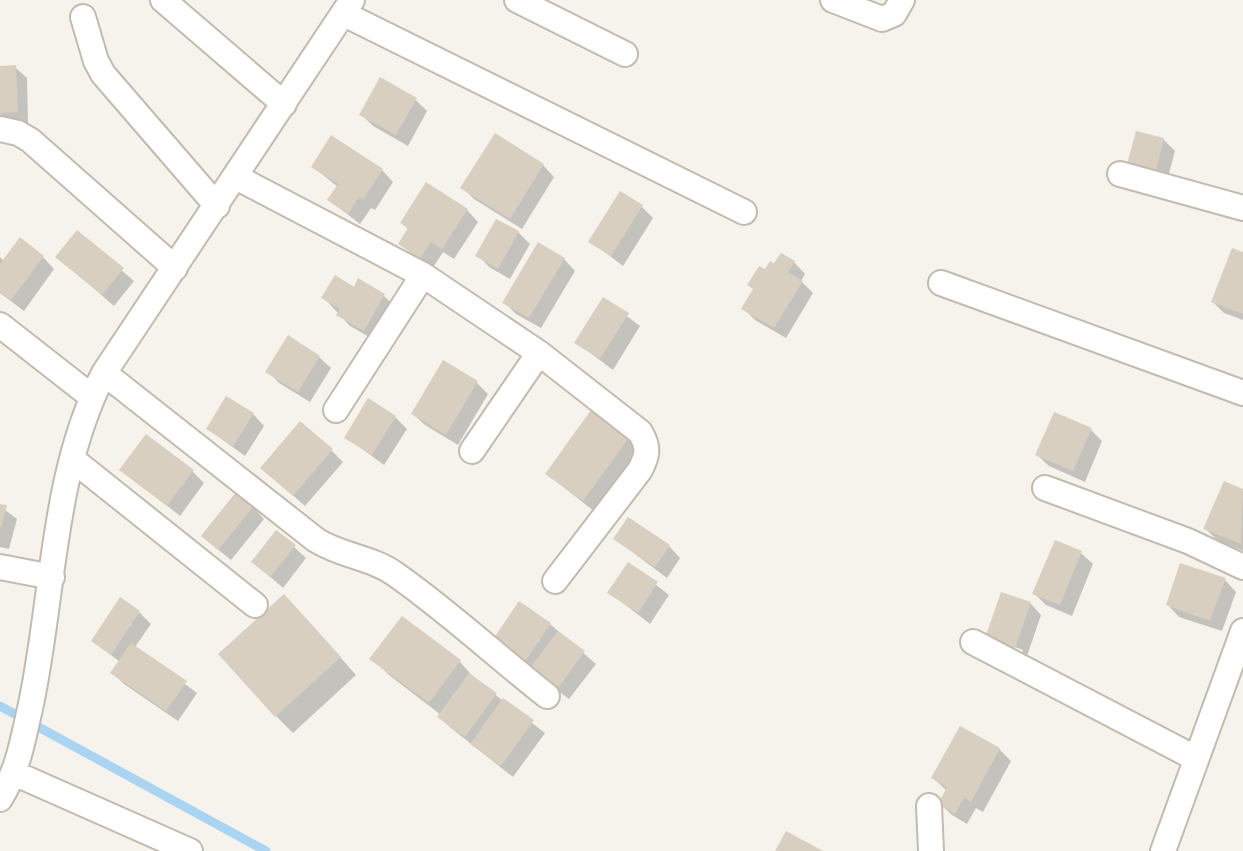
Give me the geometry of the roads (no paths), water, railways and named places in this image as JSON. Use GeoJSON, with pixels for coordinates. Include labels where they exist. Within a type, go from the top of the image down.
{"type":"FeatureCollection","features":[{"type":"Feature","properties":{"kind":"street"},"geometry":{"type":"LineString","coordinates":[[163,0],[284,104]]}},
{"type":"Feature","properties":{"kind":"street"},"geometry":{"type":"LineString","coordinates":[[517,0],[625,54]]}},
{"type":"Feature","properties":{"kind":"street"},"geometry":{"type":"LineString","coordinates":[[833,0],[882,19],[894,14],[902,0]]}},
{"type":"Feature","properties":{"kind":"street"},"geometry":{"type":"LineString","coordinates":[[0,799],[38,670],[72,459],[92,397],[104,373],[348,7],[744,212]]}},
{"type":"Feature","properties":{"kind":"street"},"geometry":{"type":"LineString","coordinates":[[83,17],[96,61],[103,74],[217,205]]}},
{"type":"Feature","properties":{"kind":"street"},"geometry":{"type":"LineString","coordinates":[[0,129],[18,133],[30,140],[175,268]]}},
{"type":"Feature","properties":{"kind":"street"},"geometry":{"type":"LineString","coordinates":[[1120,174],[1243,208]]}},
{"type":"Feature","properties":{"kind":"street"},"geometry":{"type":"LineString","coordinates":[[236,177],[423,275],[539,353],[640,432],[647,443],[647,457],[640,470],[555,580]]}},
{"type":"Feature","properties":{"kind":"street"},"geometry":{"type":"LineString","coordinates":[[336,410],[423,275]]}},
{"type":"Feature","properties":{"kind":"street"},"geometry":{"type":"LineString","coordinates":[[941,283],[1243,393]]}},
{"type":"Feature","properties":{"kind":"street"},"geometry":{"type":"LineString","coordinates":[[0,325],[92,397]]}},
{"type":"Feature","properties":{"kind":"street"},"geometry":{"type":"LineString","coordinates":[[472,451],[539,353]]}},
{"type":"Feature","properties":{"kind":"street"},"geometry":{"type":"LineString","coordinates":[[104,373],[316,540],[334,552],[362,559],[393,573],[547,696]]}},
{"type":"Feature","properties":{"kind":"street"},"geometry":{"type":"LineString","coordinates":[[72,459],[255,605]]}},
{"type":"Feature","properties":{"kind":"street"},"geometry":{"type":"LineString","coordinates":[[1045,488],[1188,541],[1243,567]]}},
{"type":"Feature","properties":{"kind":"street"},"geometry":{"type":"LineString","coordinates":[[0,567],[52,577]]}},
{"type":"Feature","properties":{"kind":"street"},"geometry":{"type":"LineString","coordinates":[[1163,851],[1243,631]]}},
{"type":"Feature","properties":{"kind":"street"},"geometry":{"type":"LineString","coordinates":[[974,642],[1195,758]]}},
{"type":"Feature","properties":{"kind":"street"},"geometry":{"type":"LineString","coordinates":[[15,749],[191,851]]}},
{"type":"Feature","properties":{"kind":"street"},"geometry":{"type":"LineString","coordinates":[[929,806],[931,851]]}},
{"type":"Feature","properties":{"kind":"waterway"},"geometry":{"type":"LineString","coordinates":[[0,706],[266,851]]}}]}
